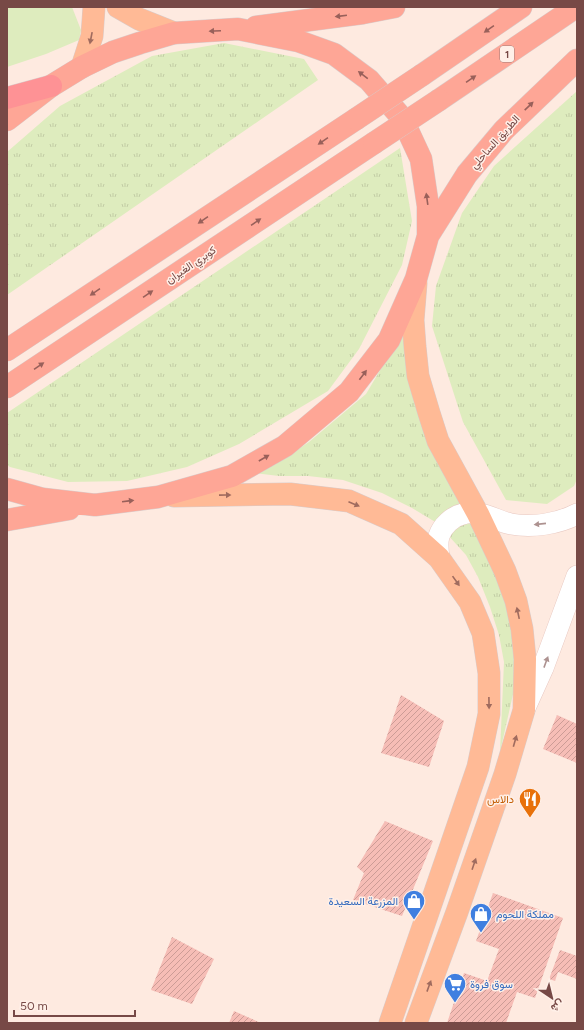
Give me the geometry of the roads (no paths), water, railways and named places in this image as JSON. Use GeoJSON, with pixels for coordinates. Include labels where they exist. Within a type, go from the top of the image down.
{"type":"FeatureCollection","features":[{"type":"Feature","properties":{"kind":"highway"},"geometry":{"type":"LineString","coordinates":[[7,120],[51,86],[113,52],[140,42],[174,33],[238,29],[363,13],[394,7]]}},
{"type":"Feature","properties":{"kind":"highway"},"geometry":{"type":"LineString","coordinates":[[7,350],[422,76],[521,7]]}},
{"type":"Feature","properties":{"kind":"highway","name":"كوبري الغيران"},"geometry":{"type":"LineString","coordinates":[[7,387],[439,100],[576,7]]}},
{"type":"Feature","properties":{"kind":"highway"},"geometry":{"type":"LineString","coordinates":[[7,520],[158,496],[232,476],[285,446],[349,392],[389,340],[416,279],[428,236],[428,206],[421,159],[402,118],[369,80],[334,54],[298,41],[238,29]]}},
{"type":"Feature","properties":{"kind":"highway","name":"الطريق الساحلي"},"geometry":{"type":"LineString","coordinates":[[428,236],[466,174],[499,135],[577,60]]}},
{"type":"Feature","properties":{"kind":"highway"},"geometry":{"type":"LineString","coordinates":[[7,98],[51,86]]}},
{"type":"Feature","properties":{"kind":"highway"},"geometry":{"type":"LineString","coordinates":[[7,489],[43,499],[95,505]]}},
{"type":"Feature","properties":{"kind":"main road"},"geometry":{"type":"LineString","coordinates":[[82,68],[92,36],[94,7]]}},
{"type":"Feature","properties":{"kind":"main road"},"geometry":{"type":"LineString","coordinates":[[118,7],[139,20],[174,33]]}},
{"type":"Feature","properties":{"kind":"main road"},"geometry":{"type":"LineString","coordinates":[[416,279],[412,320],[418,376],[438,441],[478,514],[505,571],[516,601],[522,629],[525,659],[524,710],[506,774],[416,1023]]}},
{"type":"Feature","properties":{"kind":"main road"},"geometry":{"type":"LineString","coordinates":[[158,496],[290,494],[349,501],[401,524],[440,558],[470,602],[483,633],[489,673],[489,714],[478,767],[390,1023]]}},
{"type":"Feature","properties":{"kind":"street"},"geometry":{"type":"LineString","coordinates":[[440,558],[438,547],[439,536],[444,527],[451,520],[463,513],[493,517],[510,524],[526,525],[556,522],[577,514]]}},
{"type":"Feature","properties":{"kind":"street"},"geometry":{"type":"LineString","coordinates":[[524,710],[543,668],[577,576]]}},
{"type":"Feature","properties":{"kind":"place","name":"دالاس"},"geometry":{"type":"Point","coordinates":[530,818]}},
{"type":"Feature","properties":{"kind":"place","name":"المزرعة السعيدة"},"geometry":{"type":"Point","coordinates":[414,920]}},
{"type":"Feature","properties":{"kind":"place","name":"مملكة اللحوم"},"geometry":{"type":"Point","coordinates":[481,934]}},
{"type":"Feature","properties":{"kind":"place","name":"سوق فروة"},"geometry":{"type":"Point","coordinates":[455,1004]}}]}
